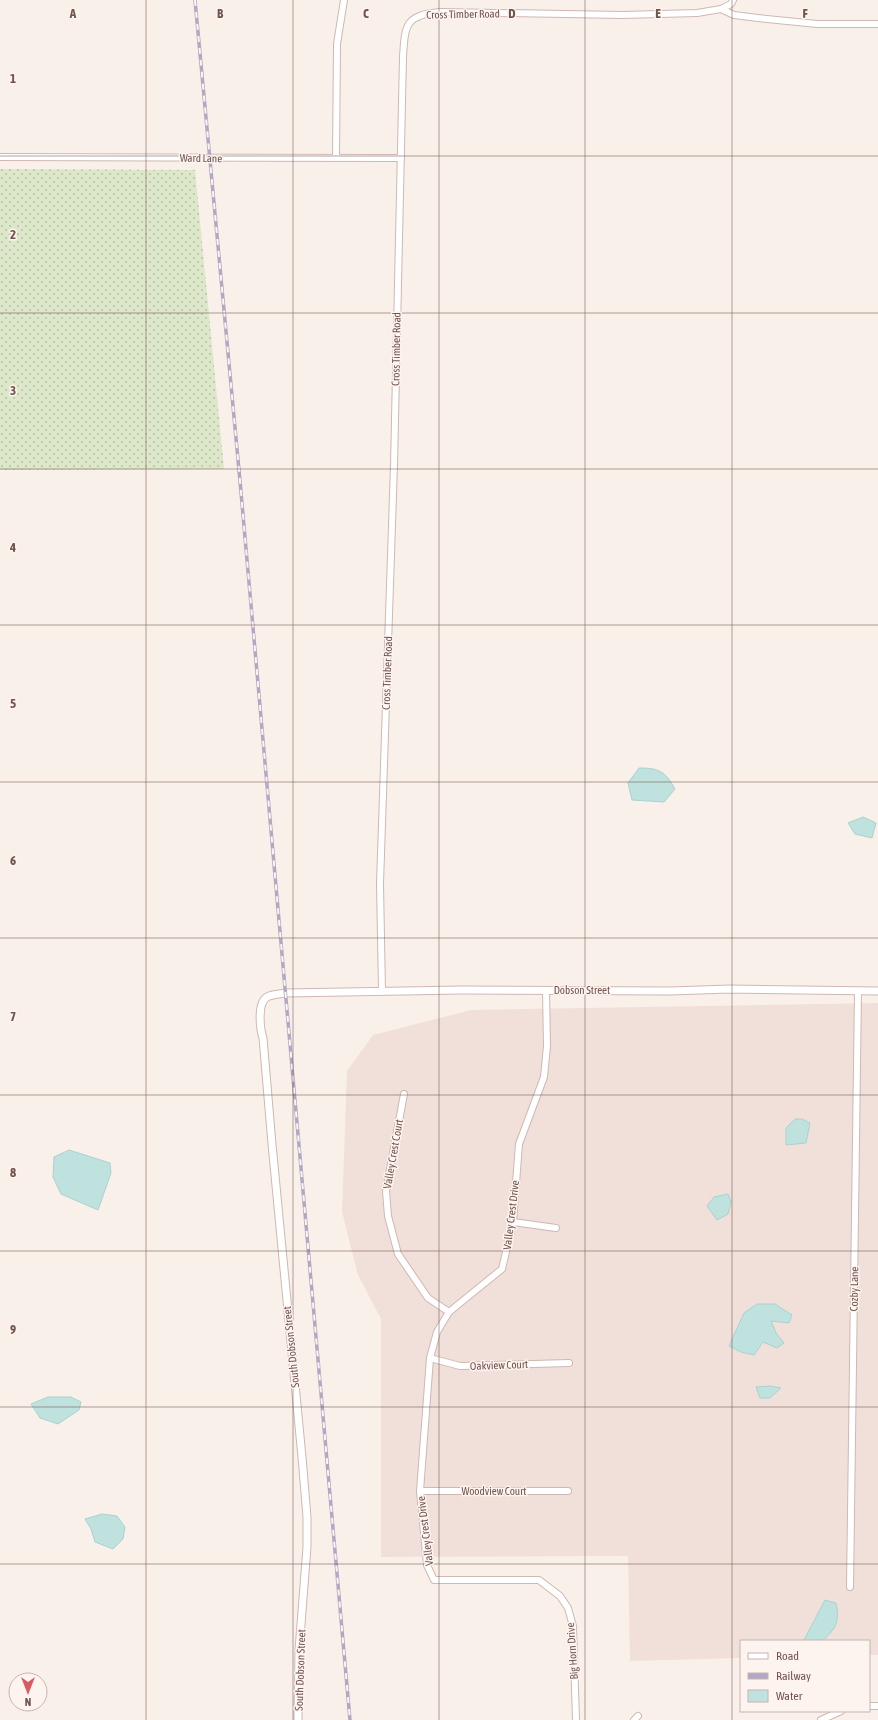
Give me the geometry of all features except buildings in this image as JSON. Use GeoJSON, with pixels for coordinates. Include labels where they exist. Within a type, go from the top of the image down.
{"type":"FeatureCollection","features":[{"type":"Feature","properties":{"kind":"street"},"geometry":{"type":"LineString","coordinates":[[336,158],[338,44],[344,0]]}},
{"type":"Feature","properties":{"kind":"street","name":"Cross Timber Road"},"geometry":{"type":"LineString","coordinates":[[382,991],[380,884],[394,466],[404,35],[409,23],[419,16],[440,12],[622,15],[697,13],[721,9],[731,4],[733,0]]}},
{"type":"Feature","properties":{"kind":"street","name":"Cross Timber Road"},"geometry":{"type":"LineString","coordinates":[[721,9],[734,15],[817,24],[878,24]]}},
{"type":"Feature","properties":{"kind":"street","name":"Ward Lane"},"geometry":{"type":"LineString","coordinates":[[0,157],[401,158]]}},
{"type":"Feature","properties":{"kind":"street","name":"Dobson Street"},"geometry":{"type":"LineString","coordinates":[[286,993],[546,990],[878,991]]}},
{"type":"Feature","properties":{"kind":"street","name":"Valley Crest Drive"},"geometry":{"type":"LineString","coordinates":[[434,1580],[427,1565],[420,1491],[430,1358],[437,1332],[449,1312],[502,1269],[513,1222],[519,1144],[544,1077],[547,1046],[546,990]]}},
{"type":"Feature","properties":{"kind":"street","name":"Cozby Lane"},"geometry":{"type":"LineString","coordinates":[[850,1587],[858,991]]}},
{"type":"Feature","properties":{"kind":"street","name":"South Dobson Street"},"geometry":{"type":"LineString","coordinates":[[286,993],[266,997],[262,1003],[260,1013],[307,1517],[307,1547],[299,1650],[298,1720]]}},
{"type":"Feature","properties":{"kind":"street","name":"Valley Crest Court"},"geometry":{"type":"LineString","coordinates":[[404,1094],[386,1191],[388,1216],[398,1254],[428,1298],[449,1312]]}},
{"type":"Feature","properties":{"kind":"street"},"geometry":{"type":"LineString","coordinates":[[513,1222],[556,1228]]}},
{"type":"Feature","properties":{"kind":"street","name":"Oakview Court"},"geometry":{"type":"LineString","coordinates":[[430,1358],[460,1366],[569,1363]]}},
{"type":"Feature","properties":{"kind":"street","name":"Woodview Court"},"geometry":{"type":"LineString","coordinates":[[420,1491],[568,1491]]}},
{"type":"Feature","properties":{"kind":"street","name":"Big Horn Drive"},"geometry":{"type":"LineString","coordinates":[[434,1580],[539,1580],[560,1596],[568,1608],[573,1626],[576,1720]]}},
{"type":"Feature","properties":{"kind":"street"},"geometry":{"type":"LineString","coordinates":[[821,1720],[839,1712]]}},
{"type":"Feature","properties":{"kind":"shaded area"},"geometry":{"type":"Polygon","coordinates":[[[878,1003],[878,1655],[870,1655],[870,1640],[740,1640],[740,1658],[630,1661],[628,1556],[381,1557],[381,1319],[358,1275],[342,1212],[347,1071],[373,1035],[471,1010],[878,1003]]]}},
{"type":"Feature","properties":{"kind":"green space"},"geometry":{"type":"Polygon","coordinates":[[[0,169],[195,170],[224,469],[0,470],[0,169]]]}},
{"type":"Feature","properties":{"kind":"water"},"geometry":{"type":"Polygon","coordinates":[[[639,768],[657,770],[668,778],[675,789],[664,802],[632,800],[628,783],[639,768]]]}},
{"type":"Feature","properties":{"kind":"water"},"geometry":{"type":"Polygon","coordinates":[[[863,817],[876,823],[872,838],[855,834],[848,823],[863,817]]]}},
{"type":"Feature","properties":{"kind":"water"},"geometry":{"type":"Polygon","coordinates":[[[795,1119],[802,1119],[810,1123],[806,1143],[786,1145],[786,1128],[795,1119]]]}},
{"type":"Feature","properties":{"kind":"water"},"geometry":{"type":"Polygon","coordinates":[[[69,1150],[110,1163],[111,1173],[98,1210],[61,1194],[53,1177],[54,1157],[69,1150]]]}},
{"type":"Feature","properties":{"kind":"water"},"geometry":{"type":"Polygon","coordinates":[[[728,1194],[731,1202],[728,1214],[717,1220],[707,1206],[714,1197],[728,1194]]]}},
{"type":"Feature","properties":{"kind":"water"},"geometry":{"type":"Polygon","coordinates":[[[757,1304],[775,1304],[792,1315],[789,1323],[771,1321],[776,1333],[784,1343],[777,1348],[763,1342],[754,1355],[741,1352],[729,1346],[744,1313],[757,1304]]]}},
{"type":"Feature","properties":{"kind":"water"},"geometry":{"type":"Polygon","coordinates":[[[770,1386],[781,1388],[770,1398],[760,1398],[756,1387],[770,1386]]]}},
{"type":"Feature","properties":{"kind":"water"},"geometry":{"type":"Polygon","coordinates":[[[48,1397],[71,1397],[81,1402],[79,1410],[58,1424],[40,1418],[31,1404],[48,1397]]]}},
{"type":"Feature","properties":{"kind":"water"},"geometry":{"type":"Polygon","coordinates":[[[102,1514],[117,1516],[125,1527],[123,1539],[113,1549],[95,1542],[91,1529],[85,1519],[102,1514]]]}},
{"type":"Feature","properties":{"kind":"water"},"geometry":{"type":"Polygon","coordinates":[[[825,1600],[836,1603],[837,1620],[831,1633],[823,1640],[804,1640],[825,1600]]]}},
{"type":"Feature","properties":{"kind":"railway"},"geometry":{"type":"LineString","coordinates":[[195,0],[240,481],[350,1720]]}}]}
